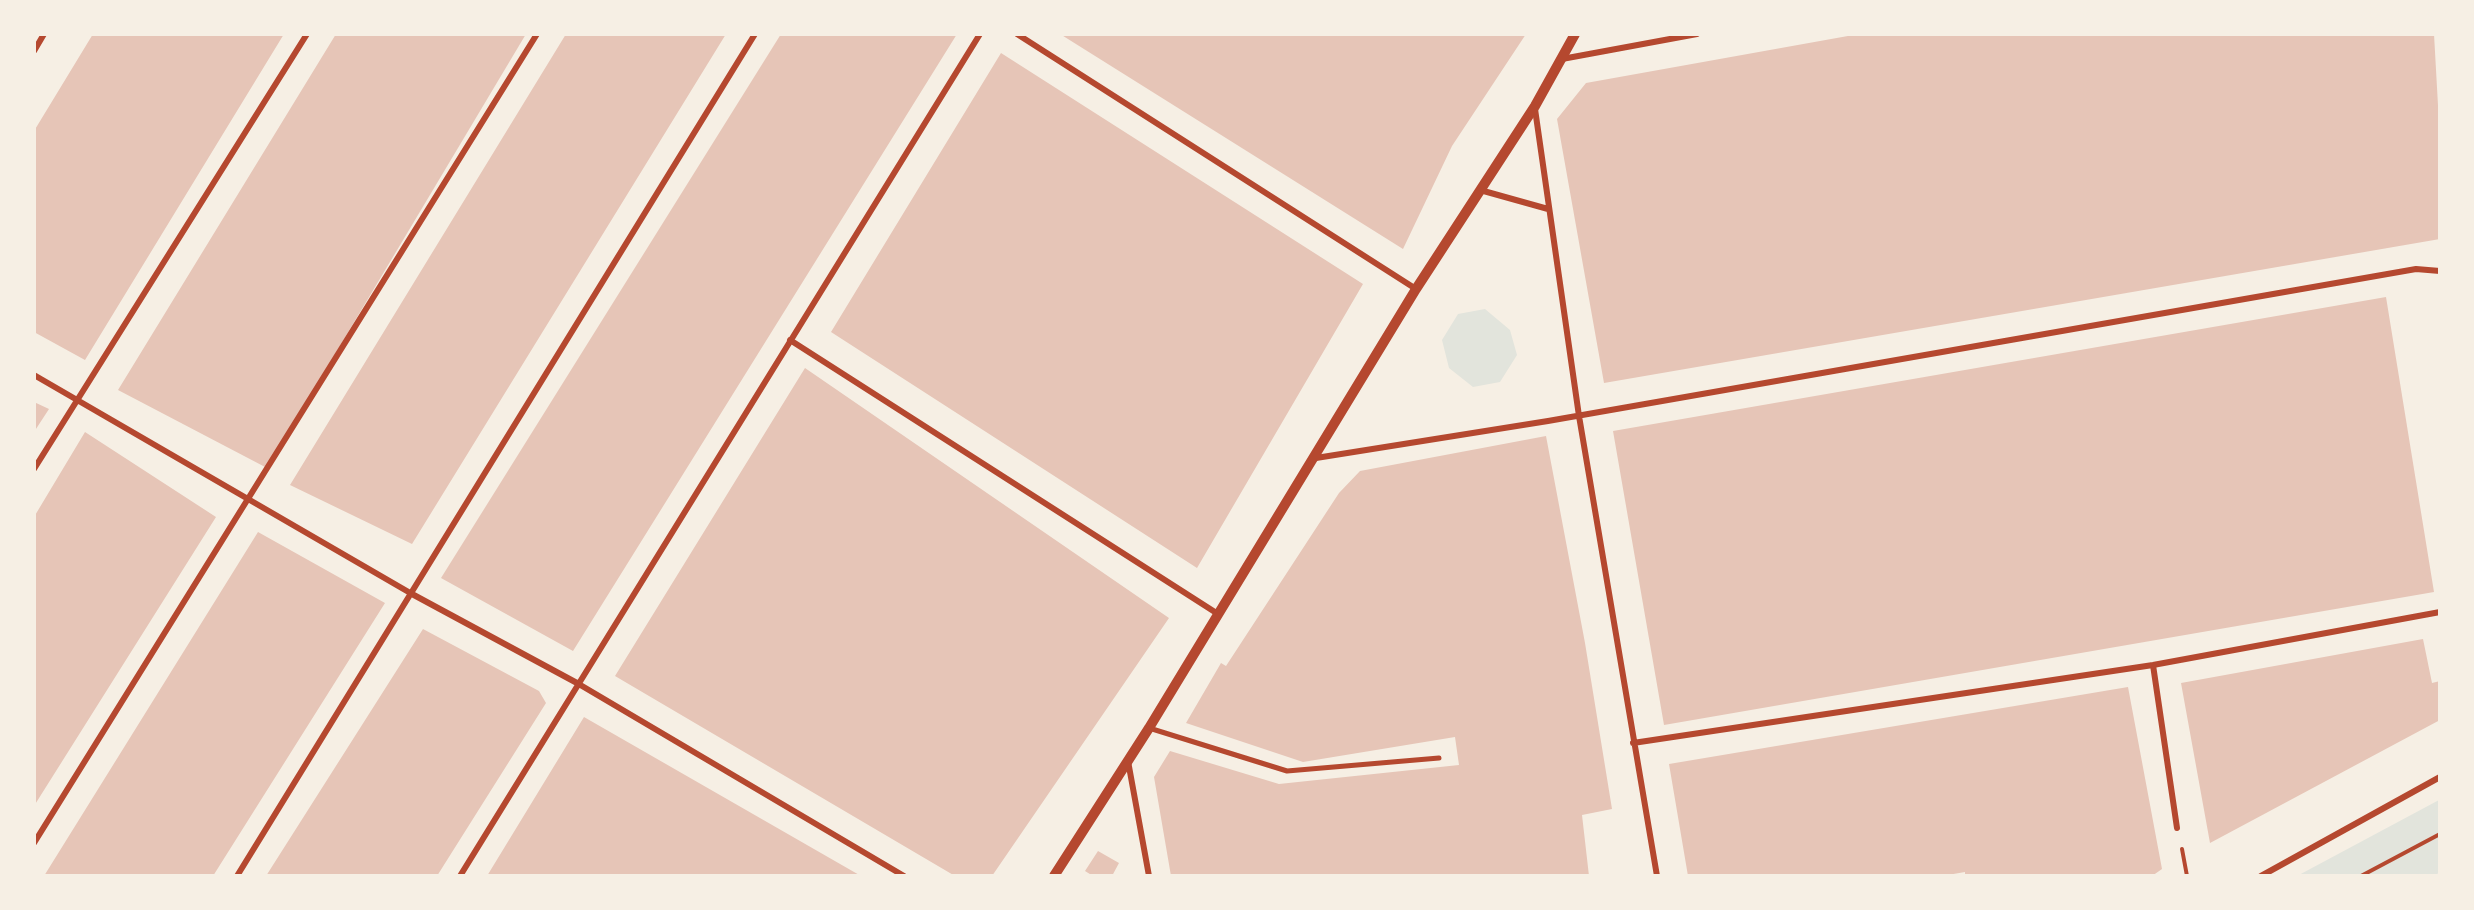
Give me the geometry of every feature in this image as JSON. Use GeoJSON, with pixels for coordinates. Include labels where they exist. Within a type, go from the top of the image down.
{"type":"FeatureCollection","features":[{"type":"Feature","properties":{"kind":"street"},"geometry":{"type":"LineString","coordinates":[[34,51],[45,34]]}},
{"type":"Feature","properties":{"kind":"street"},"geometry":{"type":"LineString","coordinates":[[34,469],[307,34]]}},
{"type":"Feature","properties":{"kind":"street"},"geometry":{"type":"LineString","coordinates":[[34,843],[537,34]]}},
{"type":"Feature","properties":{"kind":"street"},"geometry":{"type":"LineString","coordinates":[[237,876],[755,34]]}},
{"type":"Feature","properties":{"kind":"street"},"geometry":{"type":"LineString","coordinates":[[460,876],[577,683],[980,34]]}},
{"type":"Feature","properties":{"kind":"street"},"geometry":{"type":"LineString","coordinates":[[1017,34],[1416,289]]}},
{"type":"Feature","properties":{"kind":"street"},"geometry":{"type":"LineString","coordinates":[[1054,876],[1149,728],[1316,458],[1416,289],[1535,106],[1575,34]]}},
{"type":"Feature","properties":{"kind":"street"},"geometry":{"type":"LineString","coordinates":[[1561,59],[1697,34]]}},
{"type":"Feature","properties":{"kind":"street"},"geometry":{"type":"LineString","coordinates":[[1535,106],[1579,416],[1657,876]]}},
{"type":"Feature","properties":{"kind":"street"},"geometry":{"type":"LineString","coordinates":[[1480,190],[1548,209]]}},
{"type":"Feature","properties":{"kind":"street"},"geometry":{"type":"LineString","coordinates":[[1316,458],[1579,416],[2416,269],[2439,272]]}},
{"type":"Feature","properties":{"kind":"street"},"geometry":{"type":"LineString","coordinates":[[790,340],[1218,614]]}},
{"type":"Feature","properties":{"kind":"street"},"geometry":{"type":"LineString","coordinates":[[34,375],[412,594],[577,683],[904,876]]}},
{"type":"Feature","properties":{"kind":"street"},"geometry":{"type":"LineString","coordinates":[[1633,743],[2153,665],[2439,612]]}},
{"type":"Feature","properties":{"kind":"street"},"geometry":{"type":"LineString","coordinates":[[2153,665],[2177,828]]}},
{"type":"Feature","properties":{"kind":"street"},"geometry":{"type":"LineString","coordinates":[[1149,728],[1287,771],[1439,758]]}},
{"type":"Feature","properties":{"kind":"street"},"geometry":{"type":"LineString","coordinates":[[1127,759],[1149,876]]}},
{"type":"Feature","properties":{"kind":"street"},"geometry":{"type":"LineString","coordinates":[[2261,876],[2439,777]]}},
{"type":"Feature","properties":{"kind":"path"},"geometry":{"type":"LineString","coordinates":[[2361,876],[2439,834]]}},
{"type":"Feature","properties":{"kind":"shaded area"},"geometry":{"type":"Polygon","coordinates":[[[1485,309],[1510,330],[1517,355],[1500,382],[1473,387],[1449,368],[1442,340],[1458,314],[1485,309]]]}},
{"type":"Feature","properties":{"kind":"shaded area"},"geometry":{"type":"Polygon","coordinates":[[[2439,800],[2439,873],[2435,875],[2297,876],[2439,800]]]}},
{"type":"Feature","properties":{"kind":"building"},"geometry":{"type":"Polygon","coordinates":[[[93,34],[284,34],[85,360],[34,332],[34,131],[93,34]]]}},
{"type":"Feature","properties":{"kind":"building"},"geometry":{"type":"Polygon","coordinates":[[[336,34],[526,34],[267,468],[118,390],[336,34]]]}},
{"type":"Feature","properties":{"kind":"building"},"geometry":{"type":"Polygon","coordinates":[[[566,34],[726,34],[412,544],[290,485],[566,34]]]}},
{"type":"Feature","properties":{"kind":"building"},"geometry":{"type":"Polygon","coordinates":[[[781,34],[957,34],[573,651],[441,578],[781,34]]]}},
{"type":"Feature","properties":{"kind":"building"},"geometry":{"type":"Polygon","coordinates":[[[1060,34],[1526,34],[1452,146],[1403,249],[1060,34]]]}},
{"type":"Feature","properties":{"kind":"building"},"geometry":{"type":"Polygon","coordinates":[[[1859,34],[2434,34],[2440,141],[2440,239],[1604,383],[1557,119],[1586,83],[1859,34]]]}},
{"type":"Feature","properties":{"kind":"building"},"geometry":{"type":"Polygon","coordinates":[[[1001,53],[1363,284],[1197,568],[831,332],[1001,53]]]}},
{"type":"Feature","properties":{"kind":"building"},"geometry":{"type":"Polygon","coordinates":[[[2386,297],[2434,592],[1664,725],[1613,431],[2386,297]]]}},
{"type":"Feature","properties":{"kind":"building"},"geometry":{"type":"Polygon","coordinates":[[[805,368],[1169,618],[992,876],[955,876],[615,676],[805,368]]]}},
{"type":"Feature","properties":{"kind":"building"},"geometry":{"type":"Polygon","coordinates":[[[34,402],[49,409],[34,432],[34,402]]]}},
{"type":"Feature","properties":{"kind":"building"},"geometry":{"type":"Polygon","coordinates":[[[85,432],[216,517],[34,806],[34,517],[85,432]]]}},
{"type":"Feature","properties":{"kind":"building"},"geometry":{"type":"Polygon","coordinates":[[[1546,436],[1585,643],[1612,809],[1582,815],[1589,876],[1171,876],[1154,777],[1170,751],[1279,784],[1459,765],[1455,737],[1303,762],[1186,723],[1221,663],[1226,666],[1339,493],[1360,471],[1546,436]]]}},
{"type":"Feature","properties":{"kind":"building"},"geometry":{"type":"Polygon","coordinates":[[[258,532],[385,603],[213,876],[44,876],[258,532]]]}},
{"type":"Feature","properties":{"kind":"building"},"geometry":{"type":"Polygon","coordinates":[[[423,629],[539,691],[546,703],[437,876],[266,876],[423,629]]]}},
{"type":"Feature","properties":{"kind":"building"},"geometry":{"type":"Polygon","coordinates":[[[2423,639],[2432,683],[2440,681],[2440,720],[2210,843],[2181,683],[2423,639]]]}},
{"type":"Feature","properties":{"kind":"building"},"geometry":{"type":"Polygon","coordinates":[[[2128,687],[2162,869],[2152,876],[1965,876],[1965,872],[1942,876],[1688,876],[1669,764],[2128,687]]]}},
{"type":"Feature","properties":{"kind":"building"},"geometry":{"type":"Polygon","coordinates":[[[584,717],[861,876],[487,876],[584,717]]]}},
{"type":"Feature","properties":{"kind":"building"},"geometry":{"type":"Polygon","coordinates":[[[1098,851],[1119,863],[1112,876],[1093,876],[1085,871],[1098,851]]]}}]}
